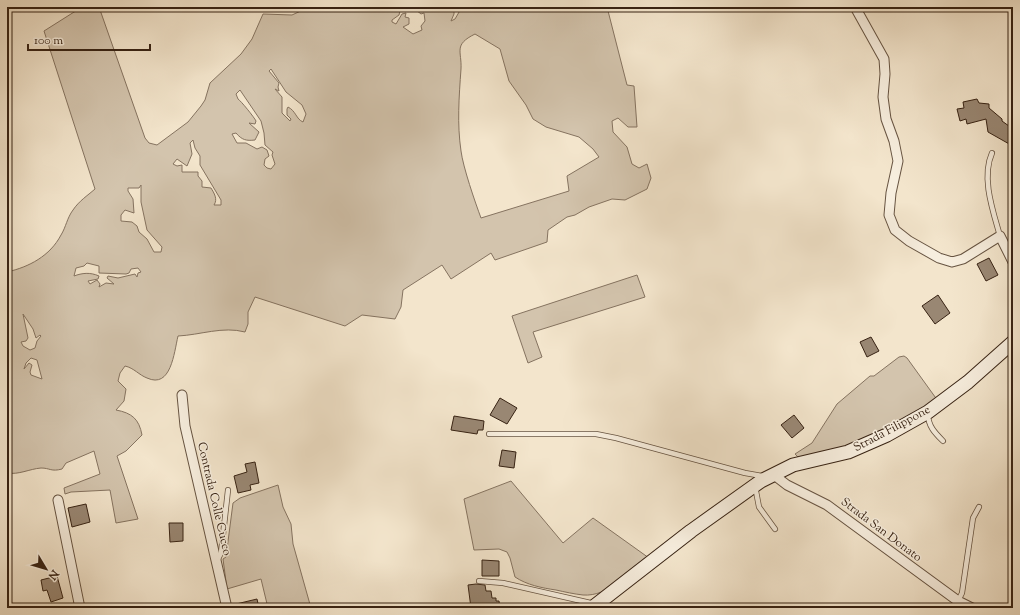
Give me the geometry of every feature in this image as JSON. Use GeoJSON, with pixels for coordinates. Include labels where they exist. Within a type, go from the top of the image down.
{"type":"FeatureCollection","features":[{"type":"Feature","properties":{"kind":"street"},"geometry":{"type":"LineString","coordinates":[[854,7],[884,59],[885,74],[883,97],[886,119],[894,141],[898,161],[891,193],[889,215],[895,230],[909,241],[939,258],[952,262],[963,259],[1000,236],[1013,262]]}},
{"type":"Feature","properties":{"kind":"street","name":"Strada Filippone"},"geometry":{"type":"LineString","coordinates":[[594,606],[691,531],[755,486],[793,465],[848,452],[886,435],[928,412],[968,382],[1013,342]]}},
{"type":"Feature","properties":{"kind":"street","name":"Contrada Colle Cucco"},"geometry":{"type":"LineString","coordinates":[[182,395],[185,426],[227,608]]}},
{"type":"Feature","properties":{"kind":"street","name":"Strada San Donato"},"geometry":{"type":"LineString","coordinates":[[773,475],[787,485],[827,505],[958,601],[972,608]]}},
{"type":"Feature","properties":{"kind":"street"},"geometry":{"type":"LineString","coordinates":[[58,500],[80,608]]}},
{"type":"Feature","properties":{"kind":"lane"},"geometry":{"type":"LineString","coordinates":[[992,154],[988,163],[988,181],[992,208],[1000,236]]}},
{"type":"Feature","properties":{"kind":"lane"},"geometry":{"type":"LineString","coordinates":[[928,412],[928,421],[943,441]]}},
{"type":"Feature","properties":{"kind":"lane"},"geometry":{"type":"LineString","coordinates":[[489,434],[596,434],[745,473],[773,475]]}},
{"type":"Feature","properties":{"kind":"lane"},"geometry":{"type":"LineString","coordinates":[[755,486],[759,507],[775,529]]}},
{"type":"Feature","properties":{"kind":"lane"},"geometry":{"type":"LineString","coordinates":[[217,563],[221,553],[228,490]]}},
{"type":"Feature","properties":{"kind":"lane"},"geometry":{"type":"LineString","coordinates":[[958,601],[962,592],[973,518],[979,507]]}},
{"type":"Feature","properties":{"kind":"lane"},"geometry":{"type":"LineString","coordinates":[[479,581],[503,583],[594,606]]}},
{"type":"Feature","properties":{"kind":"lane"},"geometry":{"type":"LineString","coordinates":[[578,608],[582,605],[594,606]]}},
{"type":"Feature","properties":{"kind":"shaded area"},"geometry":{"type":"Polygon","coordinates":[[[82,7],[99,7],[145,138],[149,143],[157,145],[188,122],[201,106],[205,100],[210,83],[241,54],[252,39],[263,14],[292,15],[305,9],[305,7],[401,7],[399,15],[392,20],[392,22],[396,24],[402,14],[406,13],[405,17],[409,18],[409,24],[403,27],[413,34],[422,30],[421,26],[425,21],[424,13],[421,14],[416,10],[420,7],[454,7],[454,14],[451,21],[455,19],[462,7],[607,7],[627,85],[634,86],[637,127],[628,127],[618,118],[612,121],[613,132],[627,147],[632,164],[639,168],[647,164],[651,178],[647,189],[625,200],[612,199],[567,217],[548,230],[547,242],[495,260],[491,253],[451,279],[442,265],[403,290],[401,307],[395,319],[362,315],[345,326],[255,297],[248,312],[248,324],[245,332],[237,330],[220,330],[178,336],[170,368],[161,378],[155,380],[147,378],[125,366],[120,373],[118,381],[126,389],[124,401],[116,410],[126,413],[134,418],[141,429],[142,435],[126,451],[117,456],[138,519],[116,523],[110,490],[71,492],[65,494],[64,488],[100,474],[94,451],[66,463],[62,469],[53,470],[41,468],[16,473],[7,473],[7,272],[31,264],[45,255],[61,235],[69,216],[75,207],[95,189],[44,31],[82,7]],[[475,34],[464,42],[460,49],[461,69],[459,131],[464,166],[481,218],[569,191],[567,176],[599,157],[593,149],[579,137],[546,127],[533,119],[526,105],[509,81],[500,49],[475,34]],[[271,69],[269,71],[279,83],[279,91],[275,89],[282,97],[282,113],[290,121],[291,119],[287,115],[288,107],[303,122],[306,114],[302,105],[286,92],[271,69]],[[240,90],[236,94],[238,99],[256,121],[255,124],[249,123],[259,132],[255,140],[242,139],[236,133],[232,134],[237,143],[246,143],[257,149],[262,147],[267,150],[269,156],[265,159],[264,165],[271,169],[275,164],[272,155],[273,152],[265,145],[261,121],[240,90]],[[193,140],[190,143],[192,154],[187,166],[177,159],[173,164],[177,166],[182,165],[182,172],[198,172],[198,176],[202,181],[202,187],[211,188],[216,198],[214,205],[221,205],[221,200],[200,165],[200,156],[195,148],[193,140]],[[141,185],[139,188],[128,188],[128,191],[133,199],[134,213],[125,210],[121,215],[121,221],[132,222],[137,226],[139,232],[147,239],[154,252],[161,252],[162,247],[147,230],[141,202],[141,185]],[[87,263],[84,266],[76,268],[74,276],[86,273],[99,276],[98,279],[88,281],[90,284],[97,280],[100,284],[99,287],[106,283],[114,284],[107,278],[108,276],[118,278],[135,274],[137,277],[138,273],[141,272],[138,268],[131,269],[129,273],[126,274],[99,273],[99,266],[87,263]],[[23,314],[28,338],[26,341],[21,342],[23,346],[30,350],[35,348],[37,341],[41,336],[40,335],[36,338],[33,329],[23,314]],[[31,358],[26,363],[24,369],[29,363],[32,365],[30,372],[31,375],[42,379],[37,360],[31,358]]]}},
{"type":"Feature","properties":{"kind":"shaded area"},"geometry":{"type":"Polygon","coordinates":[[[637,275],[645,297],[533,332],[542,357],[528,363],[512,316],[637,275]]]}},
{"type":"Feature","properties":{"kind":"shaded area"},"geometry":{"type":"Polygon","coordinates":[[[904,356],[938,401],[900,424],[842,449],[800,459],[795,454],[812,443],[837,404],[870,376],[874,376],[899,357],[904,356]]]}},
{"type":"Feature","properties":{"kind":"shaded area"},"geometry":{"type":"Polygon","coordinates":[[[511,481],[563,543],[593,518],[649,558],[610,588],[592,595],[580,595],[545,588],[520,580],[515,577],[507,552],[499,549],[474,550],[464,499],[511,481]]]}},
{"type":"Feature","properties":{"kind":"shaded area"},"geometry":{"type":"Polygon","coordinates":[[[278,485],[283,507],[291,524],[293,544],[311,608],[268,608],[261,579],[227,589],[223,559],[226,557],[233,503],[240,498],[278,485]]]}},
{"type":"Feature","properties":{"kind":"building"},"geometry":{"type":"Polygon","coordinates":[[[977,99],[979,103],[989,104],[989,108],[1002,119],[1002,121],[1013,129],[1013,141],[1011,145],[988,132],[986,119],[967,124],[966,119],[960,121],[957,109],[964,108],[963,102],[977,99]]]}},
{"type":"Feature","properties":{"kind":"building"},"geometry":{"type":"Polygon","coordinates":[[[989,258],[998,275],[986,281],[977,264],[989,258]]]}},
{"type":"Feature","properties":{"kind":"building"},"geometry":{"type":"Polygon","coordinates":[[[938,295],[950,313],[935,324],[922,306],[938,295]]]}},
{"type":"Feature","properties":{"kind":"building"},"geometry":{"type":"Polygon","coordinates":[[[871,337],[879,351],[867,357],[860,342],[871,337]]]}},
{"type":"Feature","properties":{"kind":"building"},"geometry":{"type":"Polygon","coordinates":[[[500,398],[517,408],[507,424],[490,415],[500,398]]]}},
{"type":"Feature","properties":{"kind":"building"},"geometry":{"type":"Polygon","coordinates":[[[794,415],[804,428],[792,438],[781,425],[794,415]]]}},
{"type":"Feature","properties":{"kind":"building"},"geometry":{"type":"Polygon","coordinates":[[[454,416],[484,421],[483,430],[478,430],[477,434],[451,430],[454,416]]]}},
{"type":"Feature","properties":{"kind":"building"},"geometry":{"type":"Polygon","coordinates":[[[502,450],[516,452],[514,468],[499,466],[502,450]]]}},
{"type":"Feature","properties":{"kind":"building"},"geometry":{"type":"Polygon","coordinates":[[[255,462],[259,483],[250,485],[251,490],[238,493],[234,476],[247,472],[245,464],[255,462]]]}},
{"type":"Feature","properties":{"kind":"building"},"geometry":{"type":"Polygon","coordinates":[[[86,504],[90,522],[72,527],[68,508],[86,504]]]}},
{"type":"Feature","properties":{"kind":"building"},"geometry":{"type":"Polygon","coordinates":[[[169,523],[183,523],[183,541],[170,542],[169,523]]]}},
{"type":"Feature","properties":{"kind":"building"},"geometry":{"type":"Polygon","coordinates":[[[482,560],[499,561],[499,576],[482,576],[482,560]]]}},
{"type":"Feature","properties":{"kind":"building"},"geometry":{"type":"Polygon","coordinates":[[[57,576],[63,598],[51,602],[47,590],[43,591],[41,580],[57,576]]]}},
{"type":"Feature","properties":{"kind":"building"},"geometry":{"type":"Polygon","coordinates":[[[468,585],[485,585],[486,591],[491,591],[492,598],[496,598],[496,601],[499,601],[500,608],[471,608],[468,585]]]}},
{"type":"Feature","properties":{"kind":"building"},"geometry":{"type":"Polygon","coordinates":[[[257,599],[259,608],[233,608],[232,605],[257,599]]]}}]}
